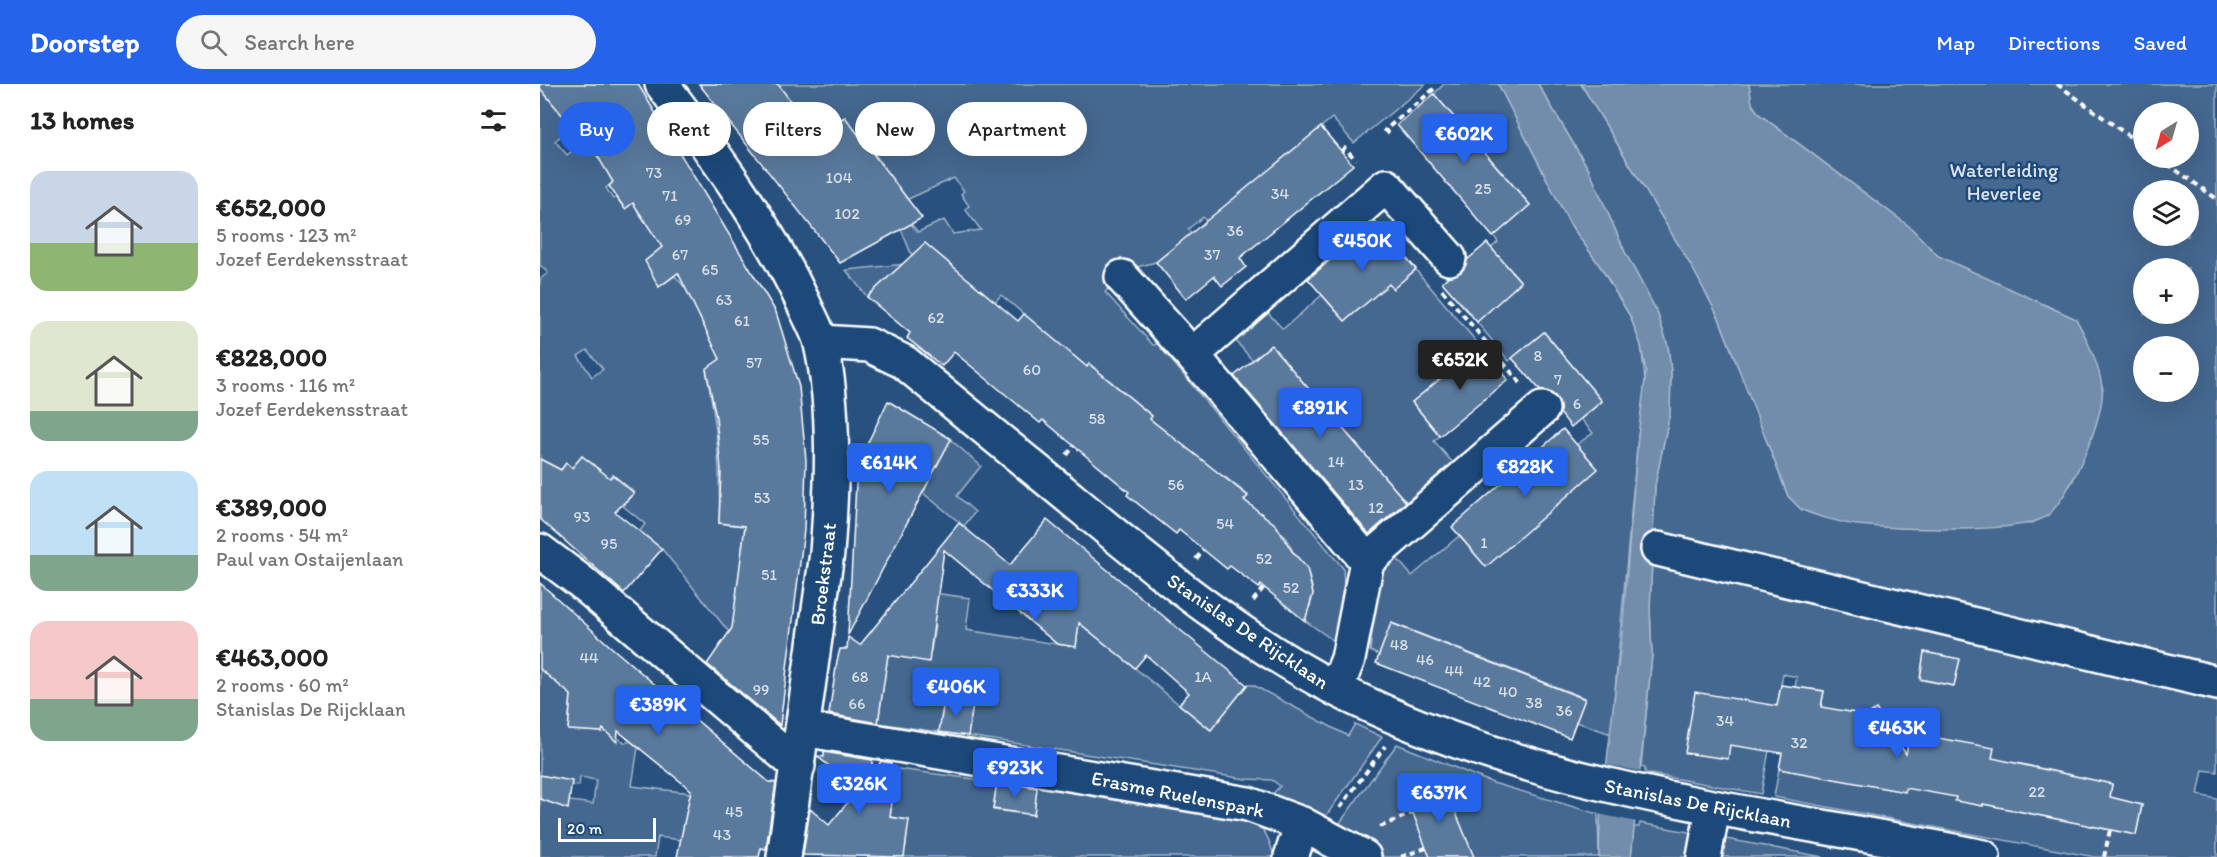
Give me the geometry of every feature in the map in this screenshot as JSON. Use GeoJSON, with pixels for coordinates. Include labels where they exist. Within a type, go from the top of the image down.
{"type":"FeatureCollection","features":[{"type":"Feature","properties":{"kind":"street","name":"Broekstraat"},"geometry":{"type":"LineString","coordinates":[[662,84],[710,148],[751,210],[792,280],[821,342],[829,405],[831,510],[784,857]]}},
{"type":"Feature","properties":{"kind":"street"},"geometry":{"type":"LineString","coordinates":[[1192,354],[1386,186],[1449,258]]}},
{"type":"Feature","properties":{"kind":"street"},"geometry":{"type":"LineString","coordinates":[[1122,277],[1192,354],[1367,561]]}},
{"type":"Feature","properties":{"kind":"street","name":"Stanislas De Rijcklaan"},"geometry":{"type":"LineString","coordinates":[[821,342],[869,345],[904,362],[1176,584],[1234,626],[1336,689],[1404,719],[1515,761],[1593,783],[1655,798],[1900,840],[1983,857]]}},
{"type":"Feature","properties":{"kind":"street"},"geometry":{"type":"LineString","coordinates":[[1336,689],[1348,659],[1367,561],[1542,409]]}},
{"type":"Feature","properties":{"kind":"street"},"geometry":{"type":"LineString","coordinates":[[1658,549],[2217,684]]}},
{"type":"Feature","properties":{"kind":"street"},"geometry":{"type":"LineString","coordinates":[[540,551],[580,581],[798,766]]}},
{"type":"Feature","properties":{"kind":"street","name":"Erasme Ruelenspark"},"geometry":{"type":"LineString","coordinates":[[803,729],[1248,804],[1312,829],[1364,857]]}},
{"type":"Feature","properties":{"kind":"street"},"geometry":{"type":"LineString","coordinates":[[1704,857],[1713,809]]}},
{"type":"Feature","properties":{"kind":"street"},"geometry":{"type":"LineString","coordinates":[[1291,857],[1312,829]]}},
{"type":"Feature","properties":{"kind":"path"},"geometry":{"type":"LineString","coordinates":[[2057,84],[2133,139]]}},
{"type":"Feature","properties":{"kind":"path"},"geometry":{"type":"LineString","coordinates":[[1389,132],[1385,130],[1434,89]]}},
{"type":"Feature","properties":{"kind":"path"},"geometry":{"type":"LineString","coordinates":[[1341,151],[1346,148],[1356,160]]}},
{"type":"Feature","properties":{"kind":"path"},"geometry":{"type":"LineString","coordinates":[[2173,168],[2217,200]]}},
{"type":"Feature","properties":{"kind":"path"},"geometry":{"type":"LineString","coordinates":[[1449,258],[1455,264],[1435,282],[1542,409]]}},
{"type":"Feature","properties":{"kind":"path"},"geometry":{"type":"LineString","coordinates":[[1312,829],[1404,719]]}},
{"type":"Feature","properties":{"kind":"path"},"geometry":{"type":"LineString","coordinates":[[2104,857],[2110,830]]}},
{"type":"Feature","properties":{"kind":"path"},"geometry":{"type":"LineString","coordinates":[[1401,857],[1426,848]]}},
{"type":"Feature","properties":{"kind":"green space"},"geometry":{"type":"Polygon","coordinates":[[[783,84],[1426,84],[1354,143],[1332,118],[1207,222],[1203,217],[1188,229],[1196,239],[1180,242],[1156,262],[1118,272],[1118,281],[1105,292],[1153,345],[1158,344],[1343,568],[1344,586],[1338,644],[1303,619],[1312,602],[1312,585],[1287,539],[1244,500],[1248,495],[1224,476],[1106,473],[1152,416],[1090,364],[1087,367],[1001,295],[995,302],[889,277],[867,297],[846,270],[915,263],[901,229],[911,224],[918,232],[944,220],[953,234],[981,230],[965,209],[969,206],[961,194],[964,191],[954,178],[891,207],[871,174],[884,167],[876,156],[935,156],[935,102],[855,102],[855,140],[843,138],[843,102],[790,102],[779,87],[783,84]]]}},
{"type":"Feature","properties":{"kind":"green space"},"geometry":{"type":"Polygon","coordinates":[[[1444,84],[1498,84],[1570,224],[1600,266],[1630,316],[1641,345],[1646,389],[1638,436],[1611,734],[1576,722],[1585,698],[1392,623],[1379,655],[1370,651],[1379,568],[1394,555],[1412,576],[1459,536],[1486,566],[1576,445],[1593,433],[1581,419],[1602,402],[1544,332],[1509,361],[1476,321],[1521,282],[1491,248],[1498,242],[1494,236],[1530,205],[1434,94],[1444,84]]]}},
{"type":"Feature","properties":{"kind":"green space","name":"Waterleiding Heverlee"},"geometry":{"type":"Polygon","coordinates":[[[1538,84],[1581,84],[1692,267],[1719,318],[1788,496],[1802,510],[2030,524],[2047,516],[2073,481],[2103,389],[2086,338],[2076,319],[1938,256],[1910,227],[1759,114],[1752,104],[1749,84],[2217,84],[2217,772],[2203,770],[2198,795],[2217,799],[2217,857],[2095,857],[1774,797],[1779,769],[1905,792],[1918,720],[1890,715],[1889,719],[1882,718],[1876,709],[1867,715],[1820,715],[1824,691],[1795,687],[1797,677],[1783,674],[1761,794],[1645,773],[1645,768],[1641,767],[1652,655],[1650,609],[1655,485],[1670,412],[1671,372],[1668,346],[1657,312],[1625,252],[1589,170],[1538,84]],[[1925,652],[1920,680],[1954,686],[1959,659],[1925,652]],[[2017,763],[2008,809],[2056,819],[2059,808],[2090,814],[2088,826],[2136,834],[2142,805],[2110,797],[2112,784],[2017,763]]]}},
{"type":"Feature","properties":{"kind":"green space"},"geometry":{"type":"Polygon","coordinates":[[[540,88],[583,102],[558,102],[558,138],[555,141],[558,144],[558,156],[597,156],[619,177],[606,188],[613,199],[616,197],[625,209],[638,199],[637,210],[663,246],[659,287],[675,276],[692,296],[703,325],[727,354],[706,370],[717,446],[719,523],[745,526],[734,617],[741,625],[729,632],[662,549],[640,531],[645,524],[623,506],[634,492],[613,475],[604,485],[590,473],[594,465],[582,456],[572,468],[566,463],[561,470],[540,459],[540,279],[548,273],[540,265],[540,88]],[[587,350],[578,356],[592,377],[603,369],[587,350]]]}},
{"type":"Feature","properties":{"kind":"green space"},"geometry":{"type":"Polygon","coordinates":[[[1416,270],[1480,346],[1412,402],[1440,436],[1434,441],[1453,463],[1406,502],[1271,345],[1252,360],[1236,341],[1268,313],[1283,329],[1322,295],[1345,321],[1366,303],[1385,279],[1393,288],[1416,270]]]}},
{"type":"Feature","properties":{"kind":"green space"},"geometry":{"type":"Polygon","coordinates":[[[950,439],[981,466],[957,496],[975,512],[964,526],[923,493],[950,439]]]}},
{"type":"Feature","properties":{"kind":"green space"},"geometry":{"type":"Polygon","coordinates":[[[918,591],[970,598],[966,630],[1076,647],[1079,622],[1210,730],[1247,685],[1253,685],[1348,736],[1355,724],[1382,737],[1326,816],[1288,801],[1269,798],[1280,786],[1272,780],[1246,779],[968,736],[972,705],[944,701],[939,732],[878,723],[888,655],[905,658],[907,647],[931,651],[935,626],[914,622],[918,591]]]}},
{"type":"Feature","properties":{"kind":"green space"},"geometry":{"type":"Polygon","coordinates":[[[540,669],[571,695],[568,729],[601,732],[602,728],[616,741],[617,737],[625,743],[630,741],[638,747],[632,786],[691,793],[681,840],[658,837],[655,857],[540,857],[540,797],[593,804],[596,780],[580,777],[579,786],[563,785],[540,775],[540,669]]]}},
{"type":"Feature","properties":{"kind":"green space"},"geometry":{"type":"Polygon","coordinates":[[[1397,744],[1493,783],[1598,814],[1599,857],[1384,857],[1339,824],[1397,744]]]}},
{"type":"Feature","properties":{"kind":"green space"},"geometry":{"type":"Polygon","coordinates":[[[890,768],[997,782],[993,810],[1033,815],[1037,787],[1237,816],[1258,825],[1263,830],[1274,857],[871,857],[873,841],[906,846],[908,821],[890,817],[893,794],[885,792],[890,768]]]}},
{"type":"Feature","properties":{"kind":"green space"},"geometry":{"type":"Polygon","coordinates":[[[1640,823],[1823,857],[1631,857],[1634,827],[1639,827],[1640,823]]]}},
{"type":"Feature","properties":{"kind":"shaded area"},"geometry":{"type":"Polygon","coordinates":[[[1498,84],[1538,84],[1589,170],[1625,252],[1657,312],[1668,346],[1671,372],[1670,412],[1655,485],[1650,609],[1652,655],[1631,857],[1599,857],[1600,820],[1622,632],[1638,436],[1646,372],[1641,345],[1630,316],[1600,266],[1570,224],[1498,84]]]}},
{"type":"Feature","properties":{"kind":"shaded area"},"geometry":{"type":"Polygon","coordinates":[[[1581,84],[1749,84],[1752,104],[1759,114],[1910,227],[1938,256],[2076,319],[2098,369],[2102,400],[2085,455],[2066,491],[2048,515],[2014,526],[1957,529],[1899,528],[1845,523],[1801,509],[1788,496],[1719,318],[1692,267],[1581,84]]]}},
{"type":"Feature","properties":{"kind":"pier"},"geometry":{"type":"Polygon","coordinates":[[[1604,764],[1643,772],[1637,822],[1598,814],[1604,764]]]}},
{"type":"Feature","properties":{"kind":"building"},"geometry":{"type":"Polygon","coordinates":[[[540,84],[638,84],[649,102],[647,102],[647,156],[682,156],[776,312],[799,387],[806,460],[804,530],[780,725],[707,664],[732,628],[745,526],[719,523],[721,470],[716,417],[706,369],[720,359],[678,273],[659,287],[645,261],[662,247],[633,203],[625,209],[609,186],[613,182],[598,156],[635,156],[635,102],[558,102],[558,110],[540,88],[540,84]]]}},
{"type":"Feature","properties":{"kind":"building"},"geometry":{"type":"Polygon","coordinates":[[[699,84],[778,84],[791,102],[743,102],[743,140],[731,125],[731,102],[713,102],[699,84]]]}},
{"type":"Feature","properties":{"kind":"building"},"geometry":{"type":"Polygon","coordinates":[[[1434,94],[1530,205],[1493,237],[1397,125],[1434,94]]]}},
{"type":"Feature","properties":{"kind":"building"},"geometry":{"type":"Polygon","coordinates":[[[845,117],[855,130],[855,156],[875,156],[922,218],[840,263],[756,156],[843,156],[843,118],[845,117]]]}},
{"type":"Feature","properties":{"kind":"building"},"geometry":{"type":"Polygon","coordinates":[[[1321,127],[1353,165],[1240,258],[1246,267],[1222,286],[1214,276],[1186,299],[1156,262],[1321,127]]]}},
{"type":"Feature","properties":{"kind":"building"},"geometry":{"type":"Polygon","coordinates":[[[1375,222],[1416,269],[1393,289],[1389,284],[1345,321],[1308,279],[1375,222]]]}},
{"type":"Feature","properties":{"kind":"building"},"geometry":{"type":"Polygon","coordinates":[[[925,243],[1018,321],[1024,314],[1087,367],[1089,364],[1152,416],[1150,419],[1248,496],[1244,500],[1276,525],[1292,551],[1307,568],[1313,594],[1305,621],[1261,585],[1259,588],[1230,566],[1227,569],[1179,530],[1176,534],[1127,495],[1129,492],[1043,420],[1040,423],[954,352],[942,366],[907,338],[910,333],[867,297],[925,243]]]}},
{"type":"Feature","properties":{"kind":"building"},"geometry":{"type":"Polygon","coordinates":[[[1487,243],[1521,282],[1477,322],[1442,282],[1449,276],[1461,272],[1467,260],[1487,243]]]}},
{"type":"Feature","properties":{"kind":"building"},"geometry":{"type":"Polygon","coordinates":[[[1544,332],[1602,401],[1571,427],[1560,413],[1556,397],[1549,392],[1541,391],[1512,358],[1544,332]]]}},
{"type":"Feature","properties":{"kind":"building"},"geometry":{"type":"Polygon","coordinates":[[[1271,345],[1406,502],[1369,534],[1234,376],[1271,345]]]}},
{"type":"Feature","properties":{"kind":"building"},"geometry":{"type":"Polygon","coordinates":[[[1480,346],[1508,380],[1440,436],[1412,402],[1480,346]]]}},
{"type":"Feature","properties":{"kind":"building"},"geometry":{"type":"Polygon","coordinates":[[[888,401],[951,439],[848,635],[857,465],[888,401]]]}},
{"type":"Feature","properties":{"kind":"building"},"geometry":{"type":"Polygon","coordinates":[[[1563,429],[1598,469],[1486,567],[1452,527],[1563,429]]]}},
{"type":"Feature","properties":{"kind":"building"},"geometry":{"type":"Polygon","coordinates":[[[582,456],[610,478],[613,475],[634,493],[615,512],[662,549],[624,593],[540,519],[540,459],[561,470],[566,463],[572,468],[582,456]]]}},
{"type":"Feature","properties":{"kind":"building"},"geometry":{"type":"Polygon","coordinates":[[[1047,520],[1247,685],[1211,730],[1179,704],[1189,693],[1146,655],[1135,668],[1079,623],[1076,647],[1057,644],[944,550],[929,662],[888,655],[878,723],[829,714],[837,661],[840,649],[847,649],[848,637],[860,645],[959,523],[1010,565],[1047,520]]]}},
{"type":"Feature","properties":{"kind":"building"},"geometry":{"type":"Polygon","coordinates":[[[540,583],[769,782],[776,783],[766,849],[761,848],[759,857],[677,857],[691,790],[618,731],[617,742],[603,729],[602,732],[568,730],[571,695],[540,669],[540,583]]]}},
{"type":"Feature","properties":{"kind":"building"},"geometry":{"type":"Polygon","coordinates":[[[1391,623],[1585,699],[1570,738],[1376,663],[1391,623]]]}},
{"type":"Feature","properties":{"kind":"building"},"geometry":{"type":"Polygon","coordinates":[[[1924,652],[1960,659],[1954,686],[1920,679],[1924,652]]]}},
{"type":"Feature","properties":{"kind":"building"},"geometry":{"type":"Polygon","coordinates":[[[1781,685],[1824,691],[1821,707],[1867,715],[1876,709],[1906,754],[1910,733],[1994,748],[1992,758],[2112,784],[2110,797],[2142,805],[2136,835],[1983,804],[1983,806],[1955,801],[1956,797],[1906,788],[1905,792],[1779,769],[1782,753],[1730,745],[1728,759],[1685,753],[1695,692],[1777,706],[1781,685]]]}},
{"type":"Feature","properties":{"kind":"building"},"geometry":{"type":"Polygon","coordinates":[[[944,701],[973,705],[968,736],[939,732],[944,701]]]}},
{"type":"Feature","properties":{"kind":"building"},"geometry":{"type":"Polygon","coordinates":[[[824,752],[872,760],[872,765],[878,766],[881,761],[891,763],[885,792],[893,793],[890,817],[909,820],[904,857],[803,855],[810,809],[829,825],[858,790],[817,756],[824,757],[824,752]]]}},
{"type":"Feature","properties":{"kind":"building"},"geometry":{"type":"Polygon","coordinates":[[[540,775],[572,781],[568,809],[540,799],[540,775]]]}},
{"type":"Feature","properties":{"kind":"building"},"geometry":{"type":"Polygon","coordinates":[[[997,782],[1037,788],[1034,815],[993,809],[997,782]]]}},
{"type":"Feature","properties":{"kind":"building"},"geometry":{"type":"Polygon","coordinates":[[[1444,783],[1474,857],[1430,857],[1426,848],[1407,797],[1444,783]]]}}]}
